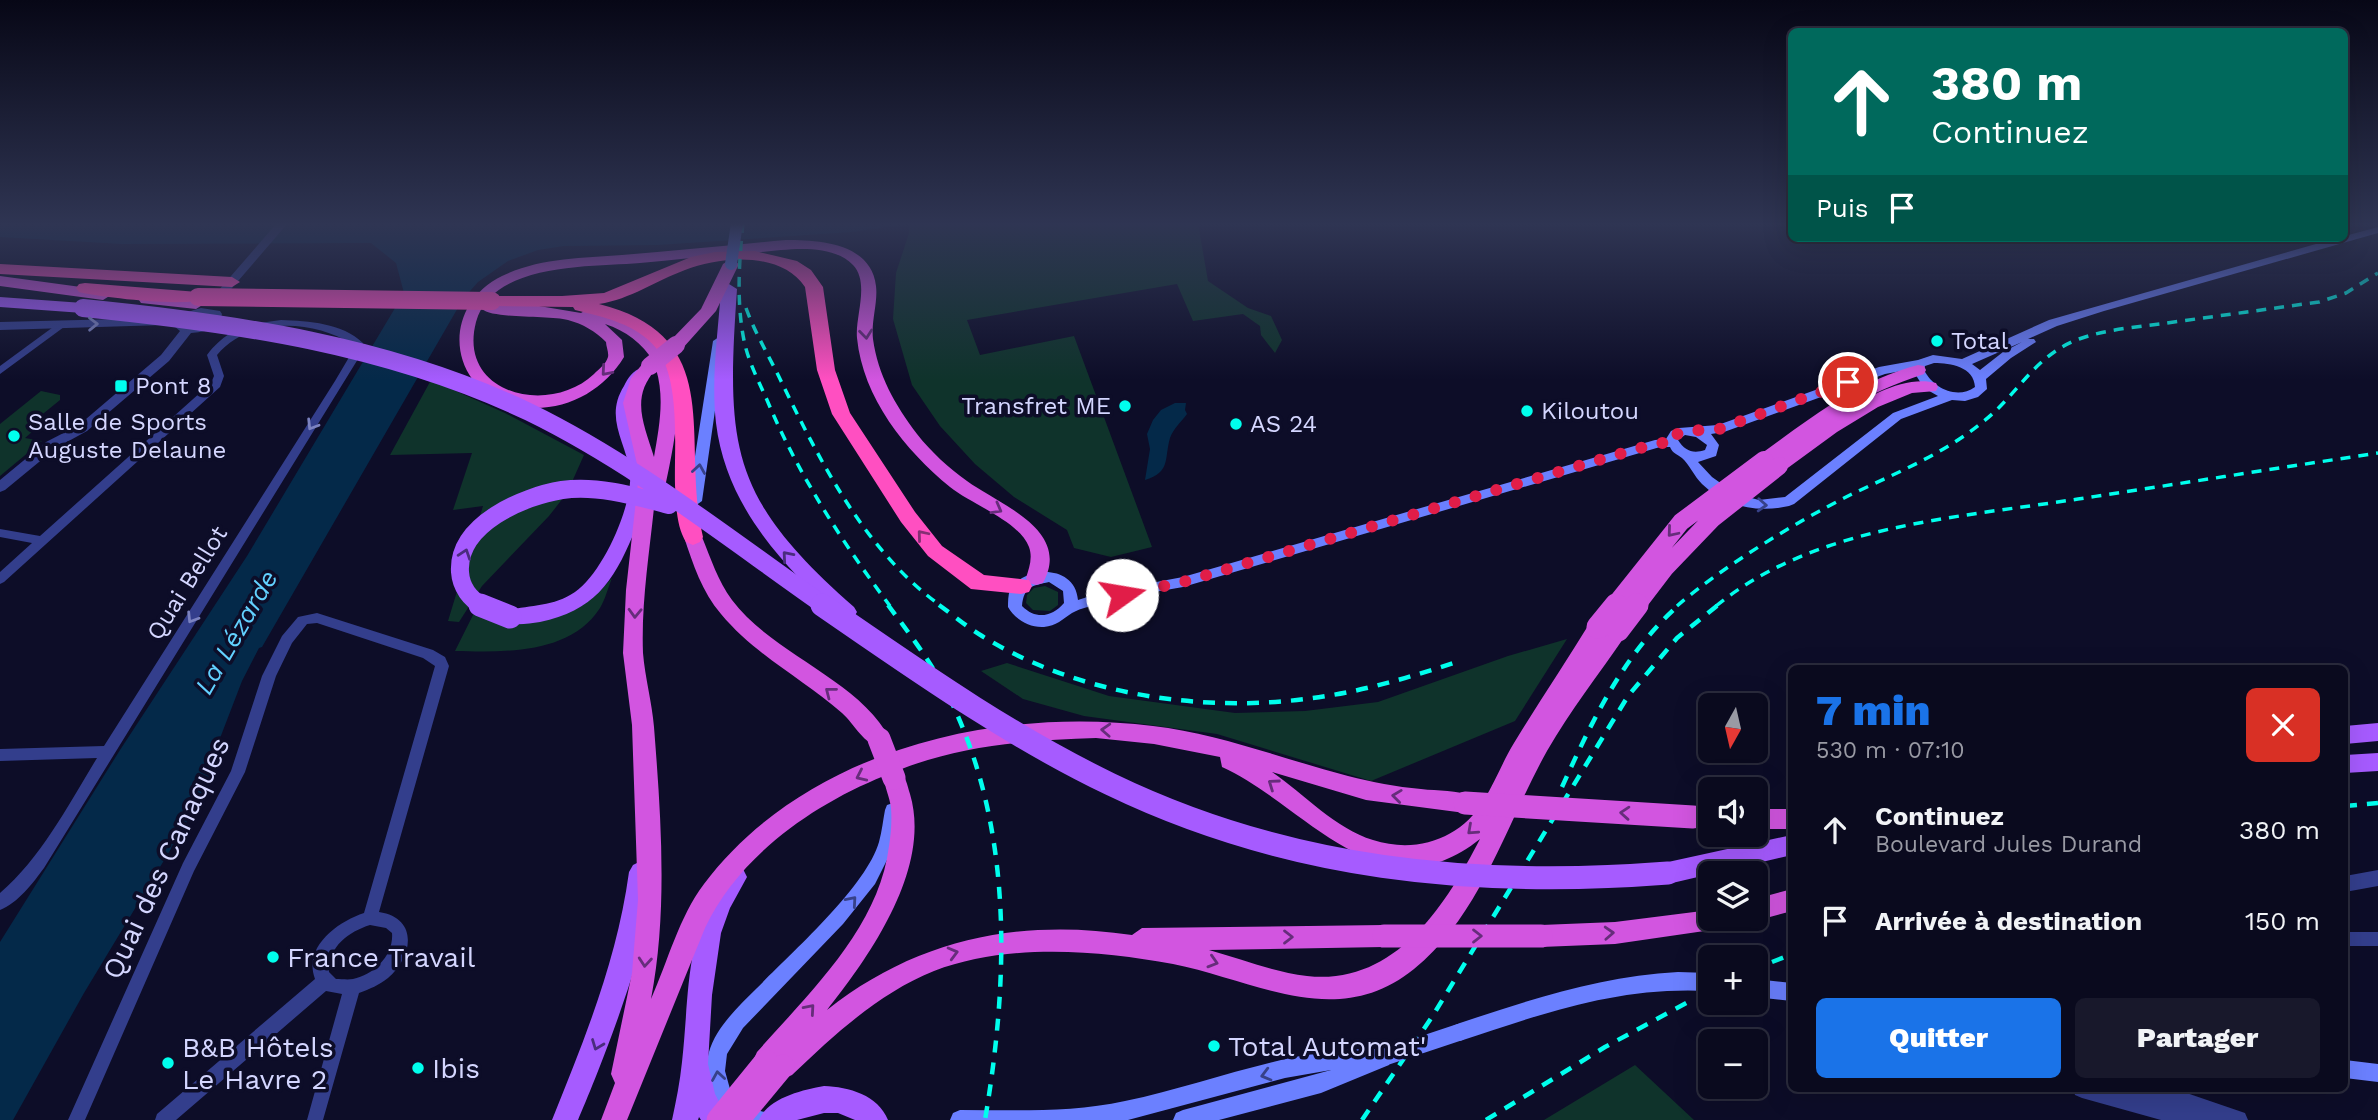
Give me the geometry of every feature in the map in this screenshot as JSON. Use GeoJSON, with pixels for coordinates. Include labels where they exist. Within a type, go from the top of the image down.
{"type":"FeatureCollection","features":[{"type":"Feature","properties":{"kind":"highway"},"geometry":{"type":"LineString","coordinates":[[112,275],[232,282]]}},
{"type":"Feature","properties":{"kind":"highway"},"geometry":{"type":"LineString","coordinates":[[491,305],[564,314],[596,326],[614,340],[616,356],[601,378],[581,390],[548,400],[520,401],[501,395],[481,377],[468,355],[466,332],[473,310],[487,293],[509,279],[522,275]]}},
{"type":"Feature","properties":{"kind":"highway"},"geometry":{"type":"LineString","coordinates":[[491,305],[604,298],[631,291],[661,275]]}},
{"type":"Feature","properties":{"kind":"highway"},"geometry":{"type":"LineString","coordinates":[[615,1116],[644,973],[650,900],[643,725],[633,653],[636,590],[648,473],[632,419],[631,402],[633,390],[646,369],[676,345],[708,311],[725,275]]}},
{"type":"Feature","properties":{"kind":"highway"},"geometry":{"type":"LineString","coordinates":[[807,275],[814,287],[826,370],[841,414],[908,517],[936,551],[979,583],[990,586],[1029,582],[1043,559],[1030,533],[1016,520],[974,495],[935,464],[910,438],[884,399],[870,364],[865,336],[867,275]]}},
{"type":"Feature","properties":{"kind":"highway"},"geometry":{"type":"LineString","coordinates":[[0,279],[146,295],[200,304],[565,304],[599,310],[646,330],[667,349],[680,383],[688,523],[711,587],[743,627],[762,645],[865,721],[879,739],[902,808],[901,847],[894,876],[879,914],[844,971],[774,1063],[738,1120]]}},
{"type":"Feature","properties":{"kind":"highway"},"geometry":{"type":"LineString","coordinates":[[491,305],[581,311],[625,326],[652,344],[670,380],[670,411],[668,431],[642,545]]}},
{"type":"Feature","properties":{"kind":"highway"},"geometry":{"type":"LineString","coordinates":[[1174,738],[1254,771],[1330,829],[1373,851],[1397,856],[1433,852],[1466,837],[1488,814],[1508,772],[1608,628],[1712,519],[1772,463],[1846,401],[1919,367]]}},
{"type":"Feature","properties":{"kind":"highway"},"geometry":{"type":"LineString","coordinates":[[1772,463],[1884,397],[1904,388],[1930,387]]}},
{"type":"Feature","properties":{"kind":"highway"},"geometry":{"type":"LineString","coordinates":[[1098,941],[1199,958],[1282,984],[1308,988],[1328,989],[1360,983],[1399,965],[1419,951],[1461,894],[1539,745],[1608,628]]}},
{"type":"Feature","properties":{"kind":"highway"},"geometry":{"type":"LineString","coordinates":[[615,1116],[697,919],[725,875],[762,839],[824,794],[875,769],[928,750],[991,736],[1050,730],[1107,730],[1174,738],[1380,793],[1465,803],[1698,817]]}},
{"type":"Feature","properties":{"kind":"highway"},"geometry":{"type":"LineString","coordinates":[[1768,819],[1788,819]]}},
{"type":"Feature","properties":{"kind":"highway"},"geometry":{"type":"LineString","coordinates":[[1768,906],[1788,901]]}},
{"type":"Feature","properties":{"kind":"highway"},"geometry":{"type":"LineString","coordinates":[[717,1120],[774,1063],[890,978],[921,964],[990,946],[1186,937],[1541,936],[1627,932],[1698,922]]}},
{"type":"Feature","properties":{"kind":"main road"},"geometry":{"type":"LineString","coordinates":[[730,275],[724,403],[733,466],[753,511],[790,560],[892,652]]}},
{"type":"Feature","properties":{"kind":"main road"},"geometry":{"type":"LineString","coordinates":[[1962,364],[2053,323],[2218,275]]}},
{"type":"Feature","properties":{"kind":"main road"},"geometry":{"type":"LineString","coordinates":[[1979,377],[2026,344],[2061,329],[2248,275]]}},
{"type":"Feature","properties":{"kind":"main road"},"geometry":{"type":"LineString","coordinates":[[693,537],[696,482],[729,289]]}},
{"type":"Feature","properties":{"kind":"main road"},"geometry":{"type":"LineString","coordinates":[[0,302],[201,321],[309,338],[390,359],[468,386],[531,414],[586,445],[1014,732],[1108,784],[1181,815],[1273,845],[1377,866],[1463,877],[1561,881],[1611,879],[1788,858]]}},
{"type":"Feature","properties":{"kind":"main road"},"geometry":{"type":"LineString","coordinates":[[1672,443],[1675,434],[1719,429],[1883,370],[1919,367],[1933,359],[1942,358],[1962,364],[1979,377],[1982,383],[1977,393],[1961,397],[1951,396],[1930,387],[1921,379],[1919,367]]}},
{"type":"Feature","properties":{"kind":"main road"},"geometry":{"type":"LineString","coordinates":[[646,369],[629,388],[621,406],[622,419],[639,475],[631,514],[609,570],[592,590],[567,606],[548,612],[510,617],[480,607],[468,595],[460,581],[461,562],[469,541],[485,523],[507,508],[527,499],[568,489],[597,490],[681,508]]}},
{"type":"Feature","properties":{"kind":"main road"},"geometry":{"type":"LineString","coordinates":[[1688,457],[1699,476],[1728,496],[1752,505],[1778,505],[1789,501],[1897,416],[1951,396]]}},
{"type":"Feature","properties":{"kind":"main road"},"geometry":{"type":"LineString","coordinates":[[1672,443],[1688,457],[1702,458],[1713,449],[1706,437],[1694,431]]}},
{"type":"Feature","properties":{"kind":"main road"},"geometry":{"type":"LineString","coordinates":[[1103,597],[1070,589],[1058,579],[1029,582],[1016,593],[1015,607],[1026,618],[1044,621],[1054,619],[1068,609],[1103,597],[1183,582],[1633,450],[1660,443],[1672,443]]}},
{"type":"Feature","properties":{"kind":"main road"},"geometry":{"type":"LineString","coordinates":[[1068,609],[1073,599],[1070,589]]}},
{"type":"Feature","properties":{"kind":"main road"},"geometry":{"type":"LineString","coordinates":[[2348,735],[2378,732]]}},
{"type":"Feature","properties":{"kind":"main road"},"geometry":{"type":"LineString","coordinates":[[2348,764],[2378,762]]}},
{"type":"Feature","properties":{"kind":"main road"},"geometry":{"type":"LineString","coordinates":[[761,1120],[737,1114],[721,1093],[716,1071],[718,1052],[736,1022],[837,918],[869,879],[887,844],[892,826],[894,778]]}},
{"type":"Feature","properties":{"kind":"main road"},"geometry":{"type":"LineString","coordinates":[[565,1120],[597,1045],[627,957],[637,910],[647,811]]}},
{"type":"Feature","properties":{"kind":"main road"},"geometry":{"type":"LineString","coordinates":[[685,1120],[712,921],[732,881],[762,839]]}},
{"type":"Feature","properties":{"kind":"main road"},"geometry":{"type":"LineString","coordinates":[[1668,873],[1788,846]]}},
{"type":"Feature","properties":{"kind":"main road"},"geometry":{"type":"LineString","coordinates":[[1183,1120],[1321,1083],[1382,1058],[1577,994],[1619,984],[1698,982]]}},
{"type":"Feature","properties":{"kind":"main road"},"geometry":{"type":"LineString","coordinates":[[1768,989],[1788,992]]}},
{"type":"Feature","properties":{"kind":"main road"},"geometry":{"type":"LineString","coordinates":[[696,1054],[703,1099],[717,1120]]}},
{"type":"Feature","properties":{"kind":"main road"},"geometry":{"type":"LineString","coordinates":[[1058,1120],[1093,1117],[1154,1104],[1319,1062],[1382,1058]]}},
{"type":"Feature","properties":{"kind":"main road"},"geometry":{"type":"LineString","coordinates":[[2348,1069],[2378,1073]]}},
{"type":"Feature","properties":{"kind":"main road"},"geometry":{"type":"LineString","coordinates":[[2348,1077],[2378,1081]]}},
{"type":"Feature","properties":{"kind":"main road"},"geometry":{"type":"LineString","coordinates":[[772,1120],[795,1105],[822,1099],[849,1102],[860,1107],[874,1120]]}},
{"type":"Feature","properties":{"kind":"main road"},"geometry":{"type":"LineString","coordinates":[[960,1120],[1049,1120]]}},
{"type":"Feature","properties":{"kind":"street"},"geometry":{"type":"LineString","coordinates":[[0,326],[185,326],[198,330],[212,323],[216,314],[200,304],[238,275]]}},
{"type":"Feature","properties":{"kind":"street"},"geometry":{"type":"LineString","coordinates":[[0,579],[216,385],[219,376],[212,355],[216,348],[239,332],[258,325],[286,324]]}},
{"type":"Feature","properties":{"kind":"street","name":"Quai Bellot"},"geometry":{"type":"LineString","coordinates":[[0,903],[25,881],[39,863],[348,367],[358,343],[350,335],[327,327],[286,324]]}},
{"type":"Feature","properties":{"kind":"street"},"geometry":{"type":"LineString","coordinates":[[0,371],[60,325]]}},
{"type":"Feature","properties":{"kind":"street"},"geometry":{"type":"LineString","coordinates":[[0,487],[51,445],[83,428],[165,358],[185,326]]}},
{"type":"Feature","properties":{"kind":"street"},"geometry":{"type":"LineString","coordinates":[[0,533],[42,541]]}},
{"type":"Feature","properties":{"kind":"street","name":"Quai des Canaques"},"geometry":{"type":"LineString","coordinates":[[76,1120],[188,868],[239,772],[269,676],[291,631],[303,621],[317,618],[435,657],[442,666],[370,918]]}},
{"type":"Feature","properties":{"kind":"street"},"geometry":{"type":"LineString","coordinates":[[0,755],[108,752]]}},
{"type":"Feature","properties":{"kind":"street"},"geometry":{"type":"LineString","coordinates":[[2348,883],[2378,878]]}},
{"type":"Feature","properties":{"kind":"street"},"geometry":{"type":"LineString","coordinates":[[370,918],[381,918],[396,925],[401,934],[401,945],[390,966],[379,976],[352,988],[340,988],[325,981],[320,968],[322,956],[329,943],[352,924],[370,918]]}},
{"type":"Feature","properties":{"kind":"street"},"geometry":{"type":"LineString","coordinates":[[2348,939],[2378,939]]}},
{"type":"Feature","properties":{"kind":"street"},"geometry":{"type":"LineString","coordinates":[[163,1120],[325,981]]}},
{"type":"Feature","properties":{"kind":"street"},"geometry":{"type":"LineString","coordinates":[[315,1120],[352,988]]}},
{"type":"Feature","properties":{"kind":"street"},"geometry":{"type":"LineString","coordinates":[[2096,1092],[2191,1119]]}},
{"type":"Feature","properties":{"kind":"street"},"geometry":{"type":"LineString","coordinates":[[2117,1092],[2191,1119]]}},
{"type":"Feature","properties":{"kind":"street"},"geometry":{"type":"LineString","coordinates":[[2153,1092],[2238,1120]]}},
{"type":"Feature","properties":{"kind":"green space"},"geometry":{"type":"Polygon","coordinates":[[[896,275],[1207,275],[1208,281],[1248,308],[1271,316],[1282,340],[1275,353],[1261,335],[1260,326],[1243,314],[1193,321],[1177,284],[967,320],[980,355],[1074,336],[1152,547],[1111,557],[1074,548],[1067,530],[1014,497],[975,464],[940,426],[912,385],[893,319],[896,275]]]}},
{"type":"Feature","properties":{"kind":"green space"},"geometry":{"type":"Polygon","coordinates":[[[431,380],[505,413],[584,455],[567,493],[549,516],[482,586],[459,622],[448,621],[483,506],[453,510],[472,453],[390,455],[431,380]]]}},
{"type":"Feature","properties":{"kind":"green space","name":"Salle de Sports Auguste Delaune"},"geometry":{"type":"Polygon","coordinates":[[[41,391],[60,395],[60,400],[33,422],[41,424],[25,438],[42,441],[0,476],[0,424],[41,391]]]}},
{"type":"Feature","properties":{"kind":"green space"},"geometry":{"type":"Polygon","coordinates":[[[612,578],[600,608],[587,623],[554,643],[514,650],[455,651],[474,613],[533,619],[565,614],[596,595],[612,578]]]}},
{"type":"Feature","properties":{"kind":"green space"},"geometry":{"type":"Polygon","coordinates":[[[1045,586],[1058,592],[1058,605],[1050,611],[1033,610],[1026,603],[1027,595],[1034,588],[1045,586]]]}},
{"type":"Feature","properties":{"kind":"green space"},"geometry":{"type":"Polygon","coordinates":[[[1567,639],[1515,721],[1371,781],[1217,734],[1084,716],[1023,699],[981,671],[1007,663],[1109,696],[1235,713],[1305,711],[1378,702],[1508,656],[1567,639]]]}},
{"type":"Feature","properties":{"kind":"green space"},"geometry":{"type":"Polygon","coordinates":[[[1635,1065],[1694,1120],[1544,1120],[1635,1065]]]}},
{"type":"Feature","properties":{"kind":"water","name":"La Lézarde"},"geometry":{"type":"Polygon","coordinates":[[[399,275],[488,275],[463,299],[259,648],[242,681],[212,759],[210,776],[195,809],[84,993],[13,1120],[0,1120],[0,942],[120,750],[247,556],[404,293],[399,275]]]}},
{"type":"Feature","properties":{"kind":"water"},"geometry":{"type":"Polygon","coordinates":[[[1175,403],[1186,403],[1187,414],[1171,435],[1163,469],[1145,480],[1150,449],[1147,434],[1161,410],[1175,403]]]}},
{"type":"Feature","properties":{"kind":"railway"},"geometry":{"type":"LineString","coordinates":[[740,275],[739,299],[745,345],[779,427],[838,532],[890,606]]}},
{"type":"Feature","properties":{"kind":"railway"},"geometry":{"type":"LineString","coordinates":[[1677,606],[1715,576],[1783,532],[1850,495],[1936,453],[1969,433],[1996,410],[2039,365],[2064,346],[2079,339],[2112,331],[2319,302],[2346,293],[2374,275]]}},
{"type":"Feature","properties":{"kind":"railway"},"geometry":{"type":"LineString","coordinates":[[746,308],[812,443],[848,504],[890,559],[914,584],[941,606]]}},
{"type":"Feature","properties":{"kind":"railway"},"geometry":{"type":"LineString","coordinates":[[1716,606],[1755,579],[1798,558],[1889,529],[1984,512],[2378,453]]}},
{"type":"Feature","properties":{"kind":"railway"},"geometry":{"type":"LineString","coordinates":[[888,605],[927,659],[947,693],[969,744],[985,796],[995,849],[1001,958],[999,1012],[985,1120]]}},
{"type":"Feature","properties":{"kind":"railway"},"geometry":{"type":"LineString","coordinates":[[939,605],[982,636],[1061,674],[1104,687],[1193,701],[1238,703],[1326,696],[1377,686],[1460,661]]}},
{"type":"Feature","properties":{"kind":"railway"},"geometry":{"type":"LineString","coordinates":[[1562,787],[1611,689],[1642,644],[1679,605]]}},
{"type":"Feature","properties":{"kind":"railway"},"geometry":{"type":"LineString","coordinates":[[1362,1120],[1432,1017],[1628,696],[1677,638],[1718,605]]}},
{"type":"Feature","properties":{"kind":"railway"},"geometry":{"type":"LineString","coordinates":[[2348,806],[2378,803]]}},
{"type":"Feature","properties":{"kind":"railway"},"geometry":{"type":"LineString","coordinates":[[1772,962],[1788,956]]}},
{"type":"Feature","properties":{"kind":"railway"},"geometry":{"type":"LineString","coordinates":[[1486,1120],[1605,1047],[1688,1002]]}},
{"type":"Feature","properties":{"kind":"place","name":"Total"},"geometry":{"type":"Point","coordinates":[1937,341]}},
{"type":"Feature","properties":{"kind":"place","name":"Pont 8"},"geometry":{"type":"Point","coordinates":[121,386]}},
{"type":"Feature","properties":{"kind":"place","name":"Transfret ME"},"geometry":{"type":"Point","coordinates":[1125,406]}},
{"type":"Feature","properties":{"kind":"place","name":"Kiloutou"},"geometry":{"type":"Point","coordinates":[1527,411]}},
{"type":"Feature","properties":{"kind":"place","name":"AS 24"},"geometry":{"type":"Point","coordinates":[1236,424]}},
{"type":"Feature","properties":{"kind":"place","name":"Salle de Sports Auguste Delaune"},"geometry":{"type":"Point","coordinates":[14,436]}},
{"type":"Feature","properties":{"kind":"place","name":"France Travail"},"geometry":{"type":"Point","coordinates":[273,957]}},
{"type":"Feature","properties":{"kind":"place","name":"Total Automat'"},"geometry":{"type":"Point","coordinates":[1214,1046]}},
{"type":"Feature","properties":{"kind":"place","name":"B&B Hôtels Le Havre 2"},"geometry":{"type":"Point","coordinates":[168,1063]}},
{"type":"Feature","properties":{"kind":"place","name":"Ibis"},"geometry":{"type":"Point","coordinates":[418,1068]}},
{"type":"Feature","properties":{"kind":"route"},"geometry":{"type":"LineString","coordinates":[[1122,595],[1183,582],[1633,450],[1660,443],[1672,443],[1673,436],[1679,432],[1719,429],[1848,382]]}}]}
